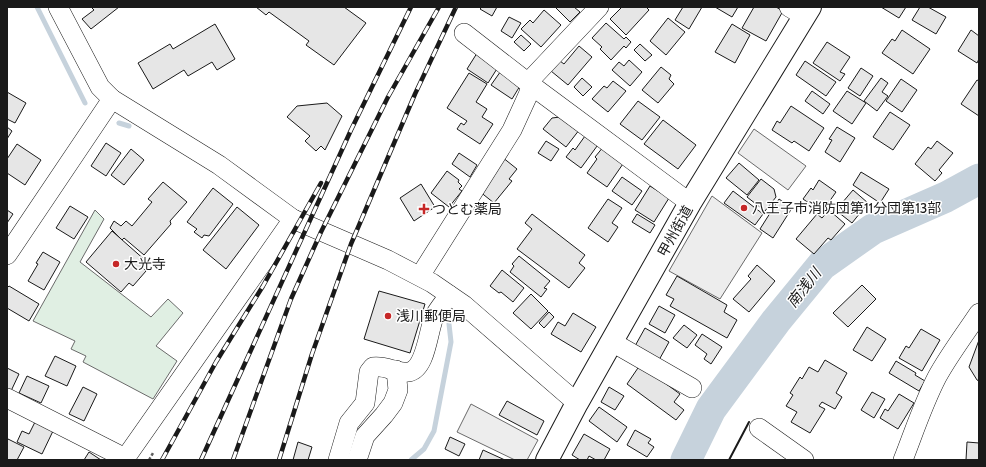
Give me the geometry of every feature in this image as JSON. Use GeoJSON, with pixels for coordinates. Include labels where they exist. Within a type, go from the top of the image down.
{"type":"FeatureCollection","features":[{"type":"Feature","properties":{"kind":"highway","name":"甲州街道"},"geometry":{"type":"LineString","coordinates":[[547,460],[577,403],[801,10]]}},
{"type":"Feature","properties":{"kind":"street"},"geometry":{"type":"LineString","coordinates":[[58,7],[100,88],[112,99],[219,166],[293,219],[388,260],[420,276],[464,305],[577,403]]}},
{"type":"Feature","properties":{"kind":"street"},"geometry":{"type":"LineString","coordinates":[[420,276],[512,130],[528,95],[534,76],[599,7]]}},
{"type":"Feature","properties":{"kind":"street"},"geometry":{"type":"LineString","coordinates":[[464,33],[531,85],[690,203]]}},
{"type":"Feature","properties":{"kind":"street"},"geometry":{"type":"LineString","coordinates":[[10,244],[112,99]]}},
{"type":"Feature","properties":{"kind":"street"},"geometry":{"type":"LineString","coordinates":[[7,398],[125,459],[293,219]]}},
{"type":"Feature","properties":{"kind":"street"},"geometry":{"type":"LineString","coordinates":[[338,460],[349,423],[365,403],[369,372],[373,367],[379,366],[404,372],[411,372],[417,367],[424,353],[434,315],[449,295]]}},
{"type":"Feature","properties":{"kind":"street"},"geometry":{"type":"LineString","coordinates":[[903,460],[926,401],[938,376],[979,312]]}},
{"type":"Feature","properties":{"kind":"street"},"geometry":{"type":"LineString","coordinates":[[612,342],[692,388]]}},
{"type":"Feature","properties":{"kind":"street"},"geometry":{"type":"LineString","coordinates":[[357,460],[365,436],[393,403],[398,390],[396,370]]}},
{"type":"Feature","properties":{"kind":"street"},"geometry":{"type":"LineString","coordinates":[[759,428],[804,460]]}},
{"type":"Feature","properties":{"kind":"green space"},"geometry":{"type":"Polygon","coordinates":[[[95,210],[104,219],[80,262],[151,317],[168,299],[183,313],[156,346],[177,361],[153,399],[83,362],[86,356],[71,349],[75,341],[33,321],[95,210]]]}},
{"type":"Feature","properties":{"kind":"shaded area"},"geometry":{"type":"Polygon","coordinates":[[[754,129],[806,166],[788,190],[738,153],[754,129]]]}},
{"type":"Feature","properties":{"kind":"shaded area"},"geometry":{"type":"Polygon","coordinates":[[[712,196],[762,233],[720,299],[669,271],[712,196]]]}},
{"type":"Feature","properties":{"kind":"shaded area"},"geometry":{"type":"Polygon","coordinates":[[[471,404],[538,440],[527,460],[515,460],[457,432],[471,404]]]}},
{"type":"Feature","properties":{"kind":"building"},"geometry":{"type":"Polygon","coordinates":[[[91,7],[119,7],[91,29],[82,19],[94,10],[91,7]]]}},
{"type":"Feature","properties":{"kind":"building"},"geometry":{"type":"Polygon","coordinates":[[[256,7],[344,7],[366,23],[334,65],[306,45],[309,41],[269,12],[266,15],[256,7]]]}},
{"type":"Feature","properties":{"kind":"building"},"geometry":{"type":"Polygon","coordinates":[[[482,7],[497,7],[492,16],[480,9],[482,7]]]}},
{"type":"Feature","properties":{"kind":"building"},"geometry":{"type":"Polygon","coordinates":[[[555,7],[574,7],[580,12],[570,22],[555,7]]]}},
{"type":"Feature","properties":{"kind":"building"},"geometry":{"type":"Polygon","coordinates":[[[622,7],[646,7],[649,10],[626,35],[610,19],[622,7]]]}},
{"type":"Feature","properties":{"kind":"building"},"geometry":{"type":"Polygon","coordinates":[[[683,7],[702,7],[689,29],[675,20],[683,7]]]}},
{"type":"Feature","properties":{"kind":"building"},"geometry":{"type":"Polygon","coordinates":[[[715,7],[738,7],[732,17],[715,7]]]}},
{"type":"Feature","properties":{"kind":"building"},"geometry":{"type":"Polygon","coordinates":[[[754,7],[776,7],[783,11],[766,41],[742,28],[754,7]]]}},
{"type":"Feature","properties":{"kind":"building"},"geometry":{"type":"Polygon","coordinates":[[[881,7],[906,7],[899,18],[881,7]]]}},
{"type":"Feature","properties":{"kind":"building"},"geometry":{"type":"Polygon","coordinates":[[[920,7],[928,7],[946,17],[936,34],[912,20],[920,7]]]}},
{"type":"Feature","properties":{"kind":"building"},"geometry":{"type":"Polygon","coordinates":[[[544,10],[561,25],[541,47],[521,29],[530,20],[533,23],[544,10]]]}},
{"type":"Feature","properties":{"kind":"building"},"geometry":{"type":"Polygon","coordinates":[[[509,17],[521,23],[512,38],[501,31],[509,17]]]}},
{"type":"Feature","properties":{"kind":"building"},"geometry":{"type":"Polygon","coordinates":[[[668,18],[685,32],[666,55],[650,41],[668,18]]]}},
{"type":"Feature","properties":{"kind":"building"},"geometry":{"type":"Polygon","coordinates":[[[606,23],[624,39],[626,37],[631,42],[626,48],[624,46],[611,60],[600,49],[602,47],[592,38],[606,23]]]}},
{"type":"Feature","properties":{"kind":"building"},"geometry":{"type":"Polygon","coordinates":[[[215,24],[235,59],[217,70],[212,62],[188,76],[184,70],[153,89],[138,63],[170,44],[173,49],[215,24]]]}},
{"type":"Feature","properties":{"kind":"building"},"geometry":{"type":"Polygon","coordinates":[[[732,24],[750,35],[735,63],[715,52],[732,24]]]}},
{"type":"Feature","properties":{"kind":"building"},"geometry":{"type":"Polygon","coordinates":[[[902,30],[930,49],[913,74],[882,53],[892,39],[895,41],[902,30]]]}},
{"type":"Feature","properties":{"kind":"building"},"geometry":{"type":"Polygon","coordinates":[[[971,30],[979,36],[979,59],[977,63],[958,51],[971,30]]]}},
{"type":"Feature","properties":{"kind":"building"},"geometry":{"type":"Polygon","coordinates":[[[521,35],[531,44],[524,51],[514,42],[521,35]]]}},
{"type":"Feature","properties":{"kind":"building"},"geometry":{"type":"Polygon","coordinates":[[[827,42],[850,57],[840,72],[845,74],[840,81],[813,63],[827,42]]]}},
{"type":"Feature","properties":{"kind":"building"},"geometry":{"type":"Polygon","coordinates":[[[640,44],[652,55],[645,61],[634,50],[640,44]]]}},
{"type":"Feature","properties":{"kind":"building"},"geometry":{"type":"Polygon","coordinates":[[[579,46],[592,57],[568,85],[551,71],[560,61],[564,64],[579,46]]]}},
{"type":"Feature","properties":{"kind":"building"},"geometry":{"type":"Polygon","coordinates":[[[479,50],[500,64],[488,83],[467,69],[479,50]]]}},
{"type":"Feature","properties":{"kind":"building"},"geometry":{"type":"Polygon","coordinates":[[[629,60],[642,72],[630,86],[612,70],[619,62],[624,66],[629,60]]]}},
{"type":"Feature","properties":{"kind":"building"},"geometry":{"type":"Polygon","coordinates":[[[805,61],[836,82],[826,96],[796,75],[805,61]]]}},
{"type":"Feature","properties":{"kind":"building"},"geometry":{"type":"Polygon","coordinates":[[[661,67],[671,75],[669,79],[674,84],[658,103],[642,90],[661,67]]]}},
{"type":"Feature","properties":{"kind":"building"},"geometry":{"type":"Polygon","coordinates":[[[503,68],[523,81],[512,99],[491,85],[503,68]]]}},
{"type":"Feature","properties":{"kind":"building"},"geometry":{"type":"Polygon","coordinates":[[[861,68],[873,76],[860,96],[848,88],[861,68]]]}},
{"type":"Feature","properties":{"kind":"building"},"geometry":{"type":"Polygon","coordinates":[[[469,73],[487,84],[476,102],[487,109],[482,117],[493,124],[480,144],[457,129],[461,123],[464,125],[467,121],[447,108],[469,73]]]}},
{"type":"Feature","properties":{"kind":"building"},"geometry":{"type":"Polygon","coordinates":[[[582,78],[592,87],[583,96],[574,87],[582,78]]]}},
{"type":"Feature","properties":{"kind":"building"},"geometry":{"type":"Polygon","coordinates":[[[881,78],[888,83],[882,92],[888,96],[877,111],[864,101],[881,78]]]}},
{"type":"Feature","properties":{"kind":"building"},"geometry":{"type":"Polygon","coordinates":[[[901,79],[917,90],[902,112],[886,101],[901,79]]]}},
{"type":"Feature","properties":{"kind":"building"},"geometry":{"type":"Polygon","coordinates":[[[977,80],[979,81],[979,116],[961,104],[977,80]]]}},
{"type":"Feature","properties":{"kind":"building"},"geometry":{"type":"Polygon","coordinates":[[[613,81],[626,91],[608,112],[592,99],[604,86],[607,88],[613,81]]]}},
{"type":"Feature","properties":{"kind":"building"},"geometry":{"type":"Polygon","coordinates":[[[812,91],[830,104],[823,114],[805,101],[812,91]]]}},
{"type":"Feature","properties":{"kind":"building"},"geometry":{"type":"Polygon","coordinates":[[[847,91],[866,103],[852,124],[833,111],[847,91]]]}},
{"type":"Feature","properties":{"kind":"building"},"geometry":{"type":"Polygon","coordinates":[[[7,92],[26,103],[15,123],[7,119],[7,92]]]}},
{"type":"Feature","properties":{"kind":"building"},"geometry":{"type":"Polygon","coordinates":[[[638,101],[660,117],[642,140],[620,124],[638,101]]]}},
{"type":"Feature","properties":{"kind":"building"},"geometry":{"type":"Polygon","coordinates":[[[327,103],[342,116],[325,150],[321,146],[316,151],[305,141],[310,136],[287,117],[297,106],[327,103]]]}},
{"type":"Feature","properties":{"kind":"building"},"geometry":{"type":"Polygon","coordinates":[[[791,106],[824,128],[809,151],[794,141],[792,143],[772,130],[777,121],[780,123],[791,106]]]}},
{"type":"Feature","properties":{"kind":"building"},"geometry":{"type":"Polygon","coordinates":[[[890,112],[910,125],[893,150],[873,137],[890,112]]]}},
{"type":"Feature","properties":{"kind":"building"},"geometry":{"type":"Polygon","coordinates":[[[560,117],[583,125],[566,147],[543,129],[552,118],[560,117]]]}},
{"type":"Feature","properties":{"kind":"building"},"geometry":{"type":"Polygon","coordinates":[[[663,120],[696,145],[678,169],[644,144],[663,120]]]}},
{"type":"Feature","properties":{"kind":"building"},"geometry":{"type":"Polygon","coordinates":[[[7,127],[12,131],[7,139],[7,127]]]}},
{"type":"Feature","properties":{"kind":"building"},"geometry":{"type":"Polygon","coordinates":[[[837,127],[855,138],[840,162],[825,152],[832,140],[829,139],[837,127]]]}},
{"type":"Feature","properties":{"kind":"building"},"geometry":{"type":"Polygon","coordinates":[[[590,129],[600,142],[581,168],[566,157],[573,148],[575,150],[590,129]]]}},
{"type":"Feature","properties":{"kind":"building"},"geometry":{"type":"Polygon","coordinates":[[[546,141],[559,149],[551,161],[538,153],[546,141]]]}},
{"type":"Feature","properties":{"kind":"building"},"geometry":{"type":"Polygon","coordinates":[[[937,141],[953,153],[939,170],[942,173],[935,181],[915,164],[928,147],[931,149],[937,141]]]}},
{"type":"Feature","properties":{"kind":"building"},"geometry":{"type":"Polygon","coordinates":[[[106,143],[121,153],[106,176],[91,166],[106,143]]]}},
{"type":"Feature","properties":{"kind":"building"},"geometry":{"type":"Polygon","coordinates":[[[17,144],[41,160],[25,185],[7,173],[7,159],[17,144]]]}},
{"type":"Feature","properties":{"kind":"building"},"geometry":{"type":"Polygon","coordinates":[[[604,146],[625,161],[607,187],[587,173],[597,159],[595,157],[604,146]]]}},
{"type":"Feature","properties":{"kind":"building"},"geometry":{"type":"Polygon","coordinates":[[[131,149],[144,160],[124,185],[111,175],[131,149]]]}},
{"type":"Feature","properties":{"kind":"building"},"geometry":{"type":"Polygon","coordinates":[[[459,153],[477,165],[470,177],[452,164],[459,153]]]}},
{"type":"Feature","properties":{"kind":"building"},"geometry":{"type":"Polygon","coordinates":[[[502,157],[517,169],[509,179],[512,181],[494,203],[479,191],[502,157]]]}},
{"type":"Feature","properties":{"kind":"building"},"geometry":{"type":"Polygon","coordinates":[[[739,163],[759,180],[747,195],[726,178],[739,163]]]}},
{"type":"Feature","properties":{"kind":"building"},"geometry":{"type":"Polygon","coordinates":[[[447,171],[459,180],[458,182],[462,186],[459,189],[462,191],[449,207],[431,193],[447,171]]]}},
{"type":"Feature","properties":{"kind":"building"},"geometry":{"type":"Polygon","coordinates":[[[861,172],[889,189],[880,203],[853,185],[861,172]]]}},
{"type":"Feature","properties":{"kind":"building"},"geometry":{"type":"Polygon","coordinates":[[[622,177],[642,191],[632,205],[612,191],[622,177]]]}},
{"type":"Feature","properties":{"kind":"building"},"geometry":{"type":"Polygon","coordinates":[[[761,179],[774,189],[776,197],[765,211],[747,197],[761,179]]]}},
{"type":"Feature","properties":{"kind":"building"},"geometry":{"type":"Polygon","coordinates":[[[819,180],[836,192],[822,212],[803,199],[811,188],[813,190],[819,180]]]}},
{"type":"Feature","properties":{"kind":"building"},"geometry":{"type":"Polygon","coordinates":[[[163,182],[187,202],[170,221],[171,224],[144,255],[124,238],[122,240],[110,228],[114,221],[121,226],[126,221],[132,226],[152,202],[148,199],[163,182]]]}},
{"type":"Feature","properties":{"kind":"building"},"geometry":{"type":"Polygon","coordinates":[[[421,184],[435,207],[414,221],[400,198],[421,184]]]}},
{"type":"Feature","properties":{"kind":"building"},"geometry":{"type":"Polygon","coordinates":[[[650,186],[669,198],[654,222],[635,210],[650,186]]]}},
{"type":"Feature","properties":{"kind":"building"},"geometry":{"type":"Polygon","coordinates":[[[213,188],[233,204],[209,236],[204,235],[202,238],[194,232],[197,229],[187,222],[213,188]]]}},
{"type":"Feature","properties":{"kind":"building"},"geometry":{"type":"Polygon","coordinates":[[[853,190],[868,203],[852,223],[838,212],[844,204],[842,203],[853,190]]]}},
{"type":"Feature","properties":{"kind":"building","name":"八王子市消防団第11分団第13部"},"geometry":{"type":"Polygon","coordinates":[[[733,191],[763,214],[755,225],[724,203],[733,191]]]}},
{"type":"Feature","properties":{"kind":"building"},"geometry":{"type":"Polygon","coordinates":[[[608,199],[622,208],[612,223],[618,227],[608,242],[588,228],[608,199]]]}},
{"type":"Feature","properties":{"kind":"building"},"geometry":{"type":"Polygon","coordinates":[[[779,199],[792,208],[773,238],[760,229],[779,199]]]}},
{"type":"Feature","properties":{"kind":"building"},"geometry":{"type":"Polygon","coordinates":[[[70,206],[88,217],[74,239],[56,228],[70,206]]]}},
{"type":"Feature","properties":{"kind":"building"},"geometry":{"type":"Polygon","coordinates":[[[237,207],[259,225],[226,269],[203,250],[237,207]]]}},
{"type":"Feature","properties":{"kind":"building"},"geometry":{"type":"Polygon","coordinates":[[[7,210],[13,214],[7,223],[7,210]]]}},
{"type":"Feature","properties":{"kind":"building"},"geometry":{"type":"Polygon","coordinates":[[[829,210],[845,224],[831,240],[828,238],[814,254],[796,239],[817,214],[822,218],[829,210]]]}},
{"type":"Feature","properties":{"kind":"building"},"geometry":{"type":"Polygon","coordinates":[[[532,214],[585,255],[579,263],[585,268],[569,288],[517,249],[532,229],[525,223],[532,214]]]}},
{"type":"Feature","properties":{"kind":"building"},"geometry":{"type":"Polygon","coordinates":[[[637,214],[655,225],[650,233],[632,222],[637,214]]]}},
{"type":"Feature","properties":{"kind":"building","name":"大光寺"},"geometry":{"type":"Polygon","coordinates":[[[112,231],[146,261],[141,266],[146,271],[133,286],[129,283],[121,292],[86,262],[112,231]]]}},
{"type":"Feature","properties":{"kind":"building"},"geometry":{"type":"Polygon","coordinates":[[[43,252],[60,262],[44,290],[28,281],[43,252]]]}},
{"type":"Feature","properties":{"kind":"building"},"geometry":{"type":"Polygon","coordinates":[[[519,256],[550,281],[544,288],[547,289],[541,297],[510,272],[514,266],[512,264],[519,256]]]}},
{"type":"Feature","properties":{"kind":"building"},"geometry":{"type":"Polygon","coordinates":[[[757,265],[775,281],[749,312],[733,299],[751,279],[748,276],[757,265]]]}},
{"type":"Feature","properties":{"kind":"building"},"geometry":{"type":"Polygon","coordinates":[[[502,270],[524,288],[513,302],[501,292],[499,293],[490,286],[502,270]]]}},
{"type":"Feature","properties":{"kind":"building"},"geometry":{"type":"Polygon","coordinates":[[[677,276],[727,305],[724,312],[737,320],[727,338],[670,306],[674,299],[666,295],[677,276]]]}},
{"type":"Feature","properties":{"kind":"building"},"geometry":{"type":"Polygon","coordinates":[[[862,285],[876,299],[848,327],[833,313],[862,285]]]}},
{"type":"Feature","properties":{"kind":"building"},"geometry":{"type":"Polygon","coordinates":[[[9,286],[39,304],[29,321],[7,308],[7,288],[9,286]]]}},
{"type":"Feature","properties":{"kind":"building"},"geometry":{"type":"Polygon","coordinates":[[[379,291],[425,304],[410,353],[364,339],[379,291]]]}},
{"type":"Feature","properties":{"kind":"building"},"geometry":{"type":"Polygon","coordinates":[[[531,294],[548,311],[531,329],[513,313],[531,294]]]}},
{"type":"Feature","properties":{"kind":"building"},"geometry":{"type":"Polygon","coordinates":[[[659,306],[675,315],[665,333],[649,324],[659,306]]]}},
{"type":"Feature","properties":{"kind":"building"},"geometry":{"type":"Polygon","coordinates":[[[549,312],[554,317],[544,328],[539,323],[549,312]]]}},
{"type":"Feature","properties":{"kind":"building"},"geometry":{"type":"Polygon","coordinates":[[[573,313],[596,327],[581,352],[551,334],[558,322],[565,326],[573,313]]]}},
{"type":"Feature","properties":{"kind":"building"},"geometry":{"type":"Polygon","coordinates":[[[684,325],[697,335],[687,348],[673,338],[684,325]]]}},
{"type":"Feature","properties":{"kind":"building"},"geometry":{"type":"Polygon","coordinates":[[[867,327],[886,339],[872,361],[853,350],[867,327]]]}},
{"type":"Feature","properties":{"kind":"building"},"geometry":{"type":"Polygon","coordinates":[[[645,328],[669,342],[659,360],[635,346],[645,328]]]}},
{"type":"Feature","properties":{"kind":"building"},"geometry":{"type":"Polygon","coordinates":[[[921,329],[940,340],[922,371],[899,358],[906,346],[909,348],[921,329]]]}},
{"type":"Feature","properties":{"kind":"building"},"geometry":{"type":"Polygon","coordinates":[[[702,334],[722,347],[711,364],[704,359],[707,354],[695,345],[702,334]]]}},
{"type":"Feature","properties":{"kind":"building"},"geometry":{"type":"Polygon","coordinates":[[[979,340],[979,381],[969,367],[979,340]]]}},
{"type":"Feature","properties":{"kind":"building"},"geometry":{"type":"Polygon","coordinates":[[[55,356],[76,366],[67,386],[45,376],[55,356]]]}},
{"type":"Feature","properties":{"kind":"building"},"geometry":{"type":"Polygon","coordinates":[[[825,360],[847,373],[836,393],[842,397],[835,409],[822,402],[819,406],[825,409],[810,433],[791,422],[797,412],[786,406],[793,395],[790,393],[800,377],[802,379],[809,367],[818,372],[825,360]]]}},
{"type":"Feature","properties":{"kind":"building"},"geometry":{"type":"Polygon","coordinates":[[[896,361],[916,373],[915,375],[925,381],[919,391],[889,373],[896,361]]]}},
{"type":"Feature","properties":{"kind":"building"},"geometry":{"type":"Polygon","coordinates":[[[640,365],[680,394],[674,402],[684,410],[676,420],[627,384],[640,365]]]}},
{"type":"Feature","properties":{"kind":"building"},"geometry":{"type":"Polygon","coordinates":[[[7,368],[19,374],[11,391],[7,389],[7,368]]]}},
{"type":"Feature","properties":{"kind":"building"},"geometry":{"type":"Polygon","coordinates":[[[27,376],[49,386],[41,403],[19,393],[27,376]]]}},
{"type":"Feature","properties":{"kind":"building"},"geometry":{"type":"Polygon","coordinates":[[[83,387],[97,394],[84,421],[69,414],[83,387]]]}},
{"type":"Feature","properties":{"kind":"building"},"geometry":{"type":"Polygon","coordinates":[[[609,387],[624,396],[615,410],[601,402],[609,387]]]}},
{"type":"Feature","properties":{"kind":"building"},"geometry":{"type":"Polygon","coordinates":[[[872,392],[885,399],[874,418],[861,410],[872,392]]]}},
{"type":"Feature","properties":{"kind":"building"},"geometry":{"type":"Polygon","coordinates":[[[899,394],[914,403],[898,429],[880,418],[885,409],[888,411],[899,394]]]}},
{"type":"Feature","properties":{"kind":"building"},"geometry":{"type":"Polygon","coordinates":[[[507,401],[544,421],[537,435],[499,415],[507,401]]]}},
{"type":"Feature","properties":{"kind":"building"},"geometry":{"type":"Polygon","coordinates":[[[599,407],[627,427],[617,442],[589,421],[599,407]]]}},
{"type":"Feature","properties":{"kind":"building"},"geometry":{"type":"Polygon","coordinates":[[[35,422],[53,431],[42,454],[17,442],[22,431],[29,434],[35,422]]]}},
{"type":"Feature","properties":{"kind":"building"},"geometry":{"type":"Polygon","coordinates":[[[635,430],[651,439],[648,443],[654,447],[647,457],[627,445],[635,430]]]}},
{"type":"Feature","properties":{"kind":"building"},"geometry":{"type":"Polygon","coordinates":[[[584,434],[610,449],[604,460],[596,460],[589,456],[587,460],[580,460],[572,455],[584,434]]]}},
{"type":"Feature","properties":{"kind":"building"},"geometry":{"type":"Polygon","coordinates":[[[450,437],[465,444],[459,456],[445,449],[450,437]]]}},
{"type":"Feature","properties":{"kind":"building"},"geometry":{"type":"Polygon","coordinates":[[[8,439],[24,447],[17,460],[7,460],[8,439]]]}},
{"type":"Feature","properties":{"kind":"building"},"geometry":{"type":"Polygon","coordinates":[[[298,442],[312,447],[308,460],[293,460],[298,442]]]}},
{"type":"Feature","properties":{"kind":"building"},"geometry":{"type":"Polygon","coordinates":[[[967,442],[979,443],[979,460],[966,460],[967,442]]]}},
{"type":"Feature","properties":{"kind":"building"},"geometry":{"type":"Polygon","coordinates":[[[483,450],[505,460],[479,460],[483,450]]]}},
{"type":"Feature","properties":{"kind":"building"},"geometry":{"type":"Polygon","coordinates":[[[89,452],[101,460],[84,460],[89,452]]]}},
{"type":"Feature","properties":{"kind":"waterway"},"geometry":{"type":"LineString","coordinates":[[37,7],[85,103]]}},
{"type":"Feature","properties":{"kind":"waterway"},"geometry":{"type":"LineString","coordinates":[[119,123],[129,126]]}},
{"type":"Feature","properties":{"kind":"waterway","name":"南浅川"},"geometry":{"type":"LineString","coordinates":[[686,460],[711,409],[776,321],[822,265],[873,229],[946,197],[979,179]]}},
{"type":"Feature","properties":{"kind":"waterway"},"geometry":{"type":"LineString","coordinates":[[411,460],[424,449],[434,431],[451,342],[449,324]]}},
{"type":"Feature","properties":{"kind":"railway"},"geometry":{"type":"LineString","coordinates":[[201,460],[351,130],[411,7]]}},
{"type":"Feature","properties":{"kind":"railway"},"geometry":{"type":"LineString","coordinates":[[233,460],[291,299],[321,232],[388,97],[439,7]]}},
{"type":"Feature","properties":{"kind":"railway"},"geometry":{"type":"LineString","coordinates":[[279,460],[312,354],[351,244],[415,94],[456,7]]}},
{"type":"Feature","properties":{"kind":"railway"},"geometry":{"type":"LineString","coordinates":[[162,460],[216,362],[263,286],[321,183]]}},
{"type":"Feature","properties":{"kind":"wall"},"geometry":{"type":"LineString","coordinates":[[729,460],[749,422]]}},
{"type":"Feature","properties":{"kind":"place","name":"八王子市消防団第11分団第13部"},"geometry":{"type":"Point","coordinates":[744,208]}},
{"type":"Feature","properties":{"kind":"place","name":"つとむ薬局"},"geometry":{"type":"Point","coordinates":[424,209]}},
{"type":"Feature","properties":{"kind":"place","name":"大光寺"},"geometry":{"type":"Point","coordinates":[116,264]}},
{"type":"Feature","properties":{"kind":"place","name":"浅川郵便局"},"geometry":{"type":"Point","coordinates":[388,316]}}]}
